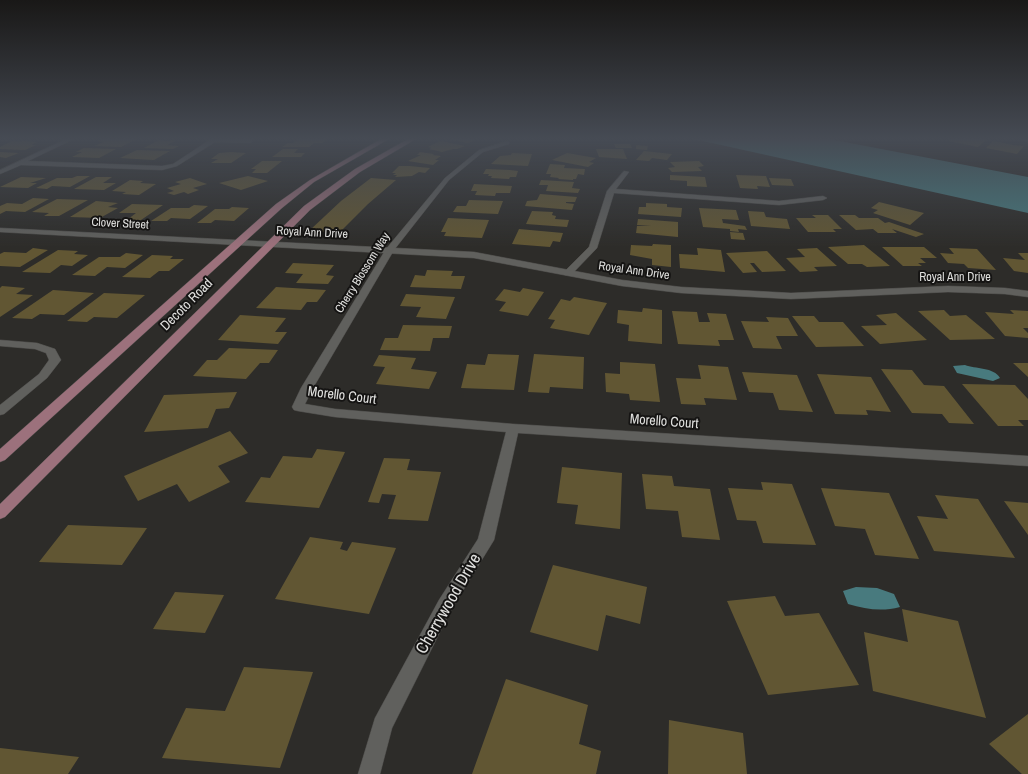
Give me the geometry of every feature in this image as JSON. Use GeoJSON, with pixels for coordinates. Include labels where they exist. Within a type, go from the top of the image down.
{"type":"FeatureCollection","features":[{"type":"Feature","properties":{"kind":"main road","name":"Decoto Road"},"geometry":{"type":"LineString","coordinates":[[0,457],[278,206],[322,175]]}},
{"type":"Feature","properties":{"kind":"main road","name":"Decoto Road"},"geometry":{"type":"LineString","coordinates":[[0,514],[270,243],[307,208],[352,175]]}},
{"type":"Feature","properties":{"kind":"street","name":"Cherry Blossom Way"},"geometry":{"type":"LineString","coordinates":[[298,407],[307,388],[390,249],[447,179],[452,175]]}},
{"type":"Feature","properties":{"kind":"street"},"geometry":{"type":"LineString","coordinates":[[568,273],[593,248],[611,191],[624,175]]}},
{"type":"Feature","properties":{"kind":"street"},"geometry":{"type":"LineString","coordinates":[[611,191],[778,203],[823,198]]}},
{"type":"Feature","properties":{"kind":"street","name":"Clover Street"},"geometry":{"type":"LineString","coordinates":[[0,230],[238,242]]}},
{"type":"Feature","properties":{"kind":"street","name":"Royal Ann Drive"},"geometry":{"type":"LineString","coordinates":[[238,242],[390,249],[474,255],[622,284],[681,290],[792,296],[948,289],[1006,291],[1028,294]]}},
{"type":"Feature","properties":{"kind":"street"},"geometry":{"type":"LineString","coordinates":[[0,343],[37,346],[51,351],[55,360],[42,376],[0,411]]}},
{"type":"Feature","properties":{"kind":"street","name":"Morello Court"},"geometry":{"type":"LineString","coordinates":[[298,407],[335,413],[513,428],[1028,461]]}},
{"type":"Feature","properties":{"kind":"street","name":"Cherrywood Drive"},"geometry":{"type":"LineString","coordinates":[[369,774],[382,725],[445,605],[486,540],[513,428]]}},
{"type":"Feature","properties":{"kind":"water"},"geometry":{"type":"Polygon","coordinates":[[[857,175],[1018,175],[1028,177],[1028,213],[857,175]]]}},
{"type":"Feature","properties":{"kind":"water"},"geometry":{"type":"Polygon","coordinates":[[[965,365],[989,370],[997,374],[1000,378],[993,381],[957,373],[953,366],[965,365]]]}},
{"type":"Feature","properties":{"kind":"water"},"geometry":{"type":"Polygon","coordinates":[[[856,587],[877,588],[894,594],[900,607],[893,609],[874,609],[848,604],[843,591],[856,587]]]}},
{"type":"Feature","properties":{"kind":"building"},"geometry":{"type":"Polygon","coordinates":[[[397,175],[414,175],[412,176],[395,177],[397,175]]]}},
{"type":"Feature","properties":{"kind":"building"},"geometry":{"type":"Polygon","coordinates":[[[517,175],[516,177],[510,177],[509,179],[491,178],[492,176],[488,176],[517,175]]]}},
{"type":"Feature","properties":{"kind":"building"},"geometry":{"type":"Polygon","coordinates":[[[551,175],[578,175],[576,179],[573,180],[550,177],[551,175]]]}},
{"type":"Feature","properties":{"kind":"building"},"geometry":{"type":"Polygon","coordinates":[[[670,175],[705,177],[707,187],[687,186],[687,181],[670,180],[670,175]]]}},
{"type":"Feature","properties":{"kind":"building"},"geometry":{"type":"Polygon","coordinates":[[[736,175],[766,176],[770,187],[757,186],[758,189],[740,188],[736,175]]]}},
{"type":"Feature","properties":{"kind":"building"},"geometry":{"type":"Polygon","coordinates":[[[77,176],[90,176],[70,187],[52,186],[47,189],[36,188],[57,178],[72,178],[77,176]]]}},
{"type":"Feature","properties":{"kind":"building"},"geometry":{"type":"Polygon","coordinates":[[[248,176],[268,181],[241,190],[219,183],[248,176]]]}},
{"type":"Feature","properties":{"kind":"building"},"geometry":{"type":"Polygon","coordinates":[[[21,177],[46,178],[30,183],[37,183],[28,188],[0,187],[21,177]]]}},
{"type":"Feature","properties":{"kind":"building"},"geometry":{"type":"Polygon","coordinates":[[[96,177],[112,177],[103,183],[116,183],[104,190],[74,189],[96,177]]]}},
{"type":"Feature","properties":{"kind":"building"},"geometry":{"type":"Polygon","coordinates":[[[190,178],[207,184],[193,188],[199,190],[188,194],[184,192],[174,195],[167,193],[174,191],[167,188],[181,184],[175,182],[190,178]]]}},
{"type":"Feature","properties":{"kind":"building"},"geometry":{"type":"Polygon","coordinates":[[[371,178],[396,180],[368,204],[339,233],[309,231],[341,201],[371,178]]]}},
{"type":"Feature","properties":{"kind":"building"},"geometry":{"type":"Polygon","coordinates":[[[769,178],[791,179],[794,186],[772,185],[769,178]]]}},
{"type":"Feature","properties":{"kind":"building"},"geometry":{"type":"Polygon","coordinates":[[[130,180],[143,181],[140,183],[156,184],[139,195],[122,194],[126,192],[112,191],[130,180]]]}},
{"type":"Feature","properties":{"kind":"building"},"geometry":{"type":"Polygon","coordinates":[[[541,180],[574,182],[572,188],[580,189],[578,193],[546,191],[548,185],[539,185],[541,180]]]}},
{"type":"Feature","properties":{"kind":"building"},"geometry":{"type":"Polygon","coordinates":[[[474,184],[512,186],[510,193],[496,193],[495,196],[475,195],[477,191],[471,191],[474,184]]]}},
{"type":"Feature","properties":{"kind":"building"},"geometry":{"type":"Polygon","coordinates":[[[540,194],[577,197],[575,202],[566,202],[574,204],[572,210],[525,206],[527,201],[537,200],[540,194]]]}},
{"type":"Feature","properties":{"kind":"building"},"geometry":{"type":"Polygon","coordinates":[[[33,198],[49,199],[25,212],[6,211],[0,214],[0,206],[7,203],[22,204],[33,198]]]}},
{"type":"Feature","properties":{"kind":"building"},"geometry":{"type":"Polygon","coordinates":[[[57,199],[88,200],[59,216],[44,216],[49,213],[32,212],[57,199]]]}},
{"type":"Feature","properties":{"kind":"building"},"geometry":{"type":"Polygon","coordinates":[[[469,200],[503,201],[498,214],[453,212],[457,206],[466,206],[469,200]]]}},
{"type":"Feature","properties":{"kind":"building"},"geometry":{"type":"Polygon","coordinates":[[[96,201],[118,203],[108,207],[118,208],[100,218],[70,217],[96,201]]]}},
{"type":"Feature","properties":{"kind":"building"},"geometry":{"type":"Polygon","coordinates":[[[879,202],[924,213],[910,225],[873,213],[878,210],[871,208],[879,202]]]}},
{"type":"Feature","properties":{"kind":"building"},"geometry":{"type":"Polygon","coordinates":[[[646,203],[667,204],[667,207],[682,208],[681,217],[638,214],[639,207],[646,207],[646,203]]]}},
{"type":"Feature","properties":{"kind":"building"},"geometry":{"type":"Polygon","coordinates":[[[132,204],[163,205],[141,220],[127,220],[136,213],[119,213],[132,204]]]}},
{"type":"Feature","properties":{"kind":"building"},"geometry":{"type":"Polygon","coordinates":[[[194,205],[208,206],[190,219],[171,218],[167,221],[151,221],[171,208],[189,208],[194,205]]]}},
{"type":"Feature","properties":{"kind":"building"},"geometry":{"type":"Polygon","coordinates":[[[232,207],[249,208],[234,221],[215,220],[211,223],[197,223],[215,209],[229,209],[232,207]]]}},
{"type":"Feature","properties":{"kind":"building"},"geometry":{"type":"Polygon","coordinates":[[[699,208],[736,210],[739,220],[722,219],[723,223],[745,226],[747,230],[738,229],[739,232],[730,231],[730,229],[703,227],[699,208]]]}},
{"type":"Feature","properties":{"kind":"building"},"geometry":{"type":"Polygon","coordinates":[[[532,211],[553,212],[552,215],[556,216],[555,219],[569,220],[567,227],[526,224],[532,211]]]}},
{"type":"Feature","properties":{"kind":"building"},"geometry":{"type":"Polygon","coordinates":[[[748,211],[764,212],[766,217],[787,219],[790,229],[751,226],[748,211]]]}},
{"type":"Feature","properties":{"kind":"building"},"geometry":{"type":"Polygon","coordinates":[[[812,215],[828,215],[842,229],[833,229],[836,232],[808,232],[796,218],[816,218],[812,215]]]}},
{"type":"Feature","properties":{"kind":"building"},"geometry":{"type":"Polygon","coordinates":[[[839,215],[855,215],[859,218],[878,218],[885,223],[889,222],[924,234],[916,237],[892,229],[897,233],[878,233],[873,229],[856,230],[839,215]]]}},
{"type":"Feature","properties":{"kind":"building"},"geometry":{"type":"Polygon","coordinates":[[[448,218],[489,220],[482,238],[444,236],[446,232],[441,232],[448,218]]]}},
{"type":"Feature","properties":{"kind":"building"},"geometry":{"type":"Polygon","coordinates":[[[638,219],[678,222],[678,237],[636,233],[637,226],[651,226],[637,225],[638,219]]]}},
{"type":"Feature","properties":{"kind":"building"},"geometry":{"type":"Polygon","coordinates":[[[519,229],[563,233],[560,242],[553,241],[550,247],[512,244],[519,229]]]}},
{"type":"Feature","properties":{"kind":"building"},"geometry":{"type":"Polygon","coordinates":[[[730,232],[743,233],[745,240],[731,239],[730,232]]]}},
{"type":"Feature","properties":{"kind":"building"},"geometry":{"type":"Polygon","coordinates":[[[653,244],[671,245],[671,267],[652,265],[652,259],[630,255],[631,245],[652,246],[653,244]]]}},
{"type":"Feature","properties":{"kind":"building"},"geometry":{"type":"Polygon","coordinates":[[[864,245],[890,266],[867,267],[862,264],[848,264],[828,247],[864,245]]]}},
{"type":"Feature","properties":{"kind":"building"},"geometry":{"type":"Polygon","coordinates":[[[882,247],[924,247],[937,258],[920,258],[926,263],[918,263],[922,266],[903,266],[882,247]]]}},
{"type":"Feature","properties":{"kind":"building"},"geometry":{"type":"Polygon","coordinates":[[[33,248],[48,250],[20,267],[0,266],[0,254],[4,252],[26,253],[33,248]]]}},
{"type":"Feature","properties":{"kind":"building"},"geometry":{"type":"Polygon","coordinates":[[[697,248],[721,250],[725,272],[680,268],[679,254],[698,255],[697,248]]]}},
{"type":"Feature","properties":{"kind":"building"},"geometry":{"type":"Polygon","coordinates":[[[817,248],[837,266],[814,267],[818,271],[800,272],[786,258],[805,257],[797,249],[817,248]]]}},
{"type":"Feature","properties":{"kind":"building"},"geometry":{"type":"Polygon","coordinates":[[[949,248],[977,249],[996,270],[968,268],[964,264],[948,263],[940,253],[954,254],[949,248]]]}},
{"type":"Feature","properties":{"kind":"building"},"geometry":{"type":"Polygon","coordinates":[[[58,250],[78,251],[74,254],[88,255],[72,266],[61,265],[50,273],[22,272],[58,250]]]}},
{"type":"Feature","properties":{"kind":"building"},"geometry":{"type":"Polygon","coordinates":[[[767,251],[786,271],[762,272],[754,263],[750,263],[757,272],[743,273],[726,253],[767,251]]]}},
{"type":"Feature","properties":{"kind":"building"},"geometry":{"type":"Polygon","coordinates":[[[126,253],[143,255],[125,268],[107,267],[95,276],[72,275],[99,257],[120,257],[126,253]]]}},
{"type":"Feature","properties":{"kind":"building"},"geometry":{"type":"Polygon","coordinates":[[[1018,253],[1028,253],[1028,273],[1014,271],[1003,258],[1025,260],[1018,253]]]}},
{"type":"Feature","properties":{"kind":"building"},"geometry":{"type":"Polygon","coordinates":[[[152,255],[173,256],[170,259],[184,259],[169,271],[159,271],[150,278],[122,277],[152,255]]]}},
{"type":"Feature","properties":{"kind":"building"},"geometry":{"type":"Polygon","coordinates":[[[293,263],[334,265],[326,275],[334,276],[328,284],[296,283],[303,274],[285,273],[293,263]]]}},
{"type":"Feature","properties":{"kind":"building"},"geometry":{"type":"Polygon","coordinates":[[[427,270],[453,271],[451,276],[465,276],[461,289],[410,287],[415,275],[425,276],[427,270]]]}},
{"type":"Feature","properties":{"kind":"building"},"geometry":{"type":"Polygon","coordinates":[[[2,286],[25,288],[16,294],[33,295],[0,317],[0,288],[2,286]]]}},
{"type":"Feature","properties":{"kind":"building"},"geometry":{"type":"Polygon","coordinates":[[[276,287],[326,290],[317,302],[307,302],[301,310],[256,308],[276,287]]]}},
{"type":"Feature","properties":{"kind":"building"},"geometry":{"type":"Polygon","coordinates":[[[523,288],[544,292],[528,316],[499,311],[506,302],[495,300],[504,289],[520,292],[523,288]]]}},
{"type":"Feature","properties":{"kind":"building"},"geometry":{"type":"Polygon","coordinates":[[[53,290],[94,293],[64,315],[40,314],[32,319],[12,318],[53,290]]]}},
{"type":"Feature","properties":{"kind":"building"},"geometry":{"type":"Polygon","coordinates":[[[104,293],[145,295],[117,318],[94,317],[87,322],[67,321],[104,293]]]}},
{"type":"Feature","properties":{"kind":"building"},"geometry":{"type":"Polygon","coordinates":[[[406,294],[455,297],[446,319],[416,317],[421,307],[400,306],[406,294]]]}},
{"type":"Feature","properties":{"kind":"building"},"geometry":{"type":"Polygon","coordinates":[[[574,297],[607,303],[589,335],[550,328],[555,320],[548,319],[561,299],[570,301],[574,297]]]}},
{"type":"Feature","properties":{"kind":"building"},"geometry":{"type":"Polygon","coordinates":[[[643,308],[662,310],[662,344],[628,341],[629,325],[617,323],[618,310],[642,312],[643,308]]]}},
{"type":"Feature","properties":{"kind":"building"},"geometry":{"type":"Polygon","coordinates":[[[944,310],[950,316],[966,315],[995,339],[950,340],[918,311],[944,310]]]}},
{"type":"Feature","properties":{"kind":"building"},"geometry":{"type":"Polygon","coordinates":[[[1010,310],[1028,311],[1028,328],[1023,328],[1028,333],[1028,338],[1005,336],[985,312],[1014,314],[1010,310]]]}},
{"type":"Feature","properties":{"kind":"building"},"geometry":{"type":"Polygon","coordinates":[[[672,311],[697,312],[699,322],[710,322],[707,313],[726,314],[734,340],[718,340],[720,346],[678,344],[672,311]]]}},
{"type":"Feature","properties":{"kind":"building"},"geometry":{"type":"Polygon","coordinates":[[[896,313],[927,340],[880,344],[861,326],[887,325],[876,315],[896,313]]]}},
{"type":"Feature","properties":{"kind":"building"},"geometry":{"type":"Polygon","coordinates":[[[240,315],[286,318],[275,332],[287,332],[278,344],[218,340],[240,315]]]}},
{"type":"Feature","properties":{"kind":"building"},"geometry":{"type":"Polygon","coordinates":[[[792,316],[814,316],[819,322],[843,322],[864,346],[816,347],[792,316]]]}},
{"type":"Feature","properties":{"kind":"building"},"geometry":{"type":"Polygon","coordinates":[[[766,317],[788,318],[798,336],[776,336],[782,349],[753,348],[741,321],[769,322],[766,317]]]}},
{"type":"Feature","properties":{"kind":"building"},"geometry":{"type":"Polygon","coordinates":[[[403,325],[452,326],[449,338],[433,338],[430,351],[380,350],[385,338],[398,338],[403,325]]]}},
{"type":"Feature","properties":{"kind":"building"},"geometry":{"type":"Polygon","coordinates":[[[229,348],[278,350],[269,363],[260,363],[246,379],[193,376],[207,360],[217,360],[229,348]]]}},
{"type":"Feature","properties":{"kind":"building"},"geometry":{"type":"Polygon","coordinates":[[[488,354],[519,355],[514,390],[461,388],[467,364],[485,365],[488,354]]]}},
{"type":"Feature","properties":{"kind":"building"},"geometry":{"type":"Polygon","coordinates":[[[534,354],[584,357],[583,389],[550,387],[549,393],[528,392],[534,354]]]}},
{"type":"Feature","properties":{"kind":"building"},"geometry":{"type":"Polygon","coordinates":[[[379,355],[416,358],[411,369],[437,372],[429,389],[376,384],[385,367],[373,366],[379,355]]]}},
{"type":"Feature","properties":{"kind":"building"},"geometry":{"type":"Polygon","coordinates":[[[620,362],[655,364],[660,402],[630,400],[629,394],[606,392],[605,373],[620,374],[620,362]]]}},
{"type":"Feature","properties":{"kind":"building"},"geometry":{"type":"Polygon","coordinates":[[[1013,363],[1028,363],[1028,377],[1013,363]]]}},
{"type":"Feature","properties":{"kind":"building"},"geometry":{"type":"Polygon","coordinates":[[[698,365],[728,367],[737,400],[704,398],[706,405],[681,404],[676,378],[701,379],[698,365]]]}},
{"type":"Feature","properties":{"kind":"building"},"geometry":{"type":"Polygon","coordinates":[[[881,369],[912,370],[924,385],[944,386],[974,424],[949,423],[942,414],[912,413],[881,369]]]}},
{"type":"Feature","properties":{"kind":"building"},"geometry":{"type":"Polygon","coordinates":[[[742,372],[797,375],[813,412],[779,410],[773,393],[749,392],[742,372]]]}},
{"type":"Feature","properties":{"kind":"building"},"geometry":{"type":"Polygon","coordinates":[[[817,374],[871,377],[891,412],[866,410],[868,415],[835,414],[817,374]]]}},
{"type":"Feature","properties":{"kind":"building"},"geometry":{"type":"Polygon","coordinates":[[[962,384],[1015,385],[1028,399],[1028,420],[1018,420],[1024,426],[998,426],[962,384]]]}},
{"type":"Feature","properties":{"kind":"building"},"geometry":{"type":"Polygon","coordinates":[[[237,392],[229,408],[216,409],[208,428],[144,432],[164,395],[237,392]]]}},
{"type":"Feature","properties":{"kind":"building"},"geometry":{"type":"Polygon","coordinates":[[[230,431],[248,453],[218,466],[230,482],[189,502],[177,484],[138,501],[124,476],[230,431]]]}},
{"type":"Feature","properties":{"kind":"building"},"geometry":{"type":"Polygon","coordinates":[[[317,449],[345,452],[319,508],[245,502],[261,477],[270,478],[283,456],[312,458],[317,449]]]}},
{"type":"Feature","properties":{"kind":"building"},"geometry":{"type":"Polygon","coordinates":[[[384,458],[410,459],[407,470],[441,472],[428,521],[388,519],[396,495],[382,494],[379,503],[368,502],[384,458]]]}},
{"type":"Feature","properties":{"kind":"building"},"geometry":{"type":"Polygon","coordinates":[[[562,467],[622,473],[620,529],[575,524],[578,505],[557,503],[562,467]]]}},
{"type":"Feature","properties":{"kind":"building"},"geometry":{"type":"Polygon","coordinates":[[[642,474],[672,476],[674,486],[710,489],[720,540],[682,537],[678,511],[646,509],[642,474]]]}},
{"type":"Feature","properties":{"kind":"building"},"geometry":{"type":"Polygon","coordinates":[[[761,482],[792,484],[816,545],[763,543],[756,521],[737,520],[728,488],[763,490],[761,482]]]}},
{"type":"Feature","properties":{"kind":"building"},"geometry":{"type":"Polygon","coordinates":[[[821,488],[889,493],[919,559],[875,555],[865,529],[835,526],[821,488]]]}},
{"type":"Feature","properties":{"kind":"building"},"geometry":{"type":"Polygon","coordinates":[[[935,495],[978,499],[1015,558],[934,551],[917,516],[948,519],[935,495]]]}},
{"type":"Feature","properties":{"kind":"building"},"geometry":{"type":"Polygon","coordinates":[[[1004,501],[1028,503],[1028,535],[1004,501]]]}},
{"type":"Feature","properties":{"kind":"building"},"geometry":{"type":"Polygon","coordinates":[[[68,525],[147,528],[122,565],[39,562],[68,525]]]}},
{"type":"Feature","properties":{"kind":"building"},"geometry":{"type":"Polygon","coordinates":[[[310,537],[343,542],[340,549],[347,551],[352,542],[396,548],[369,614],[275,599],[310,537]]]}},
{"type":"Feature","properties":{"kind":"building"},"geometry":{"type":"Polygon","coordinates":[[[553,565],[647,587],[640,624],[606,615],[598,651],[530,632],[553,565]]]}},
{"type":"Feature","properties":{"kind":"building"},"geometry":{"type":"Polygon","coordinates":[[[175,592],[224,595],[205,633],[153,629],[175,592]]]}},
{"type":"Feature","properties":{"kind":"building"},"geometry":{"type":"Polygon","coordinates":[[[775,596],[785,616],[819,613],[859,685],[768,695],[727,601],[775,596]]]}},
{"type":"Feature","properties":{"kind":"building"},"geometry":{"type":"Polygon","coordinates":[[[902,609],[958,621],[986,718],[873,691],[864,632],[908,642],[902,609]]]}},
{"type":"Feature","properties":{"kind":"building"},"geometry":{"type":"Polygon","coordinates":[[[244,667],[313,672],[280,768],[162,758],[186,708],[225,711],[244,667]]]}},
{"type":"Feature","properties":{"kind":"building"},"geometry":{"type":"Polygon","coordinates":[[[506,679],[588,705],[579,744],[601,751],[596,774],[472,774],[506,679]]]}},
{"type":"Feature","properties":{"kind":"building"},"geometry":{"type":"Polygon","coordinates":[[[1028,714],[1028,774],[1022,774],[989,744],[1028,714]]]}},
{"type":"Feature","properties":{"kind":"building"},"geometry":{"type":"Polygon","coordinates":[[[669,720],[743,733],[747,774],[668,774],[669,720]]]}},
{"type":"Feature","properties":{"kind":"building"},"geometry":{"type":"Polygon","coordinates":[[[0,748],[79,757],[68,774],[0,774],[0,748]]]}}]}
